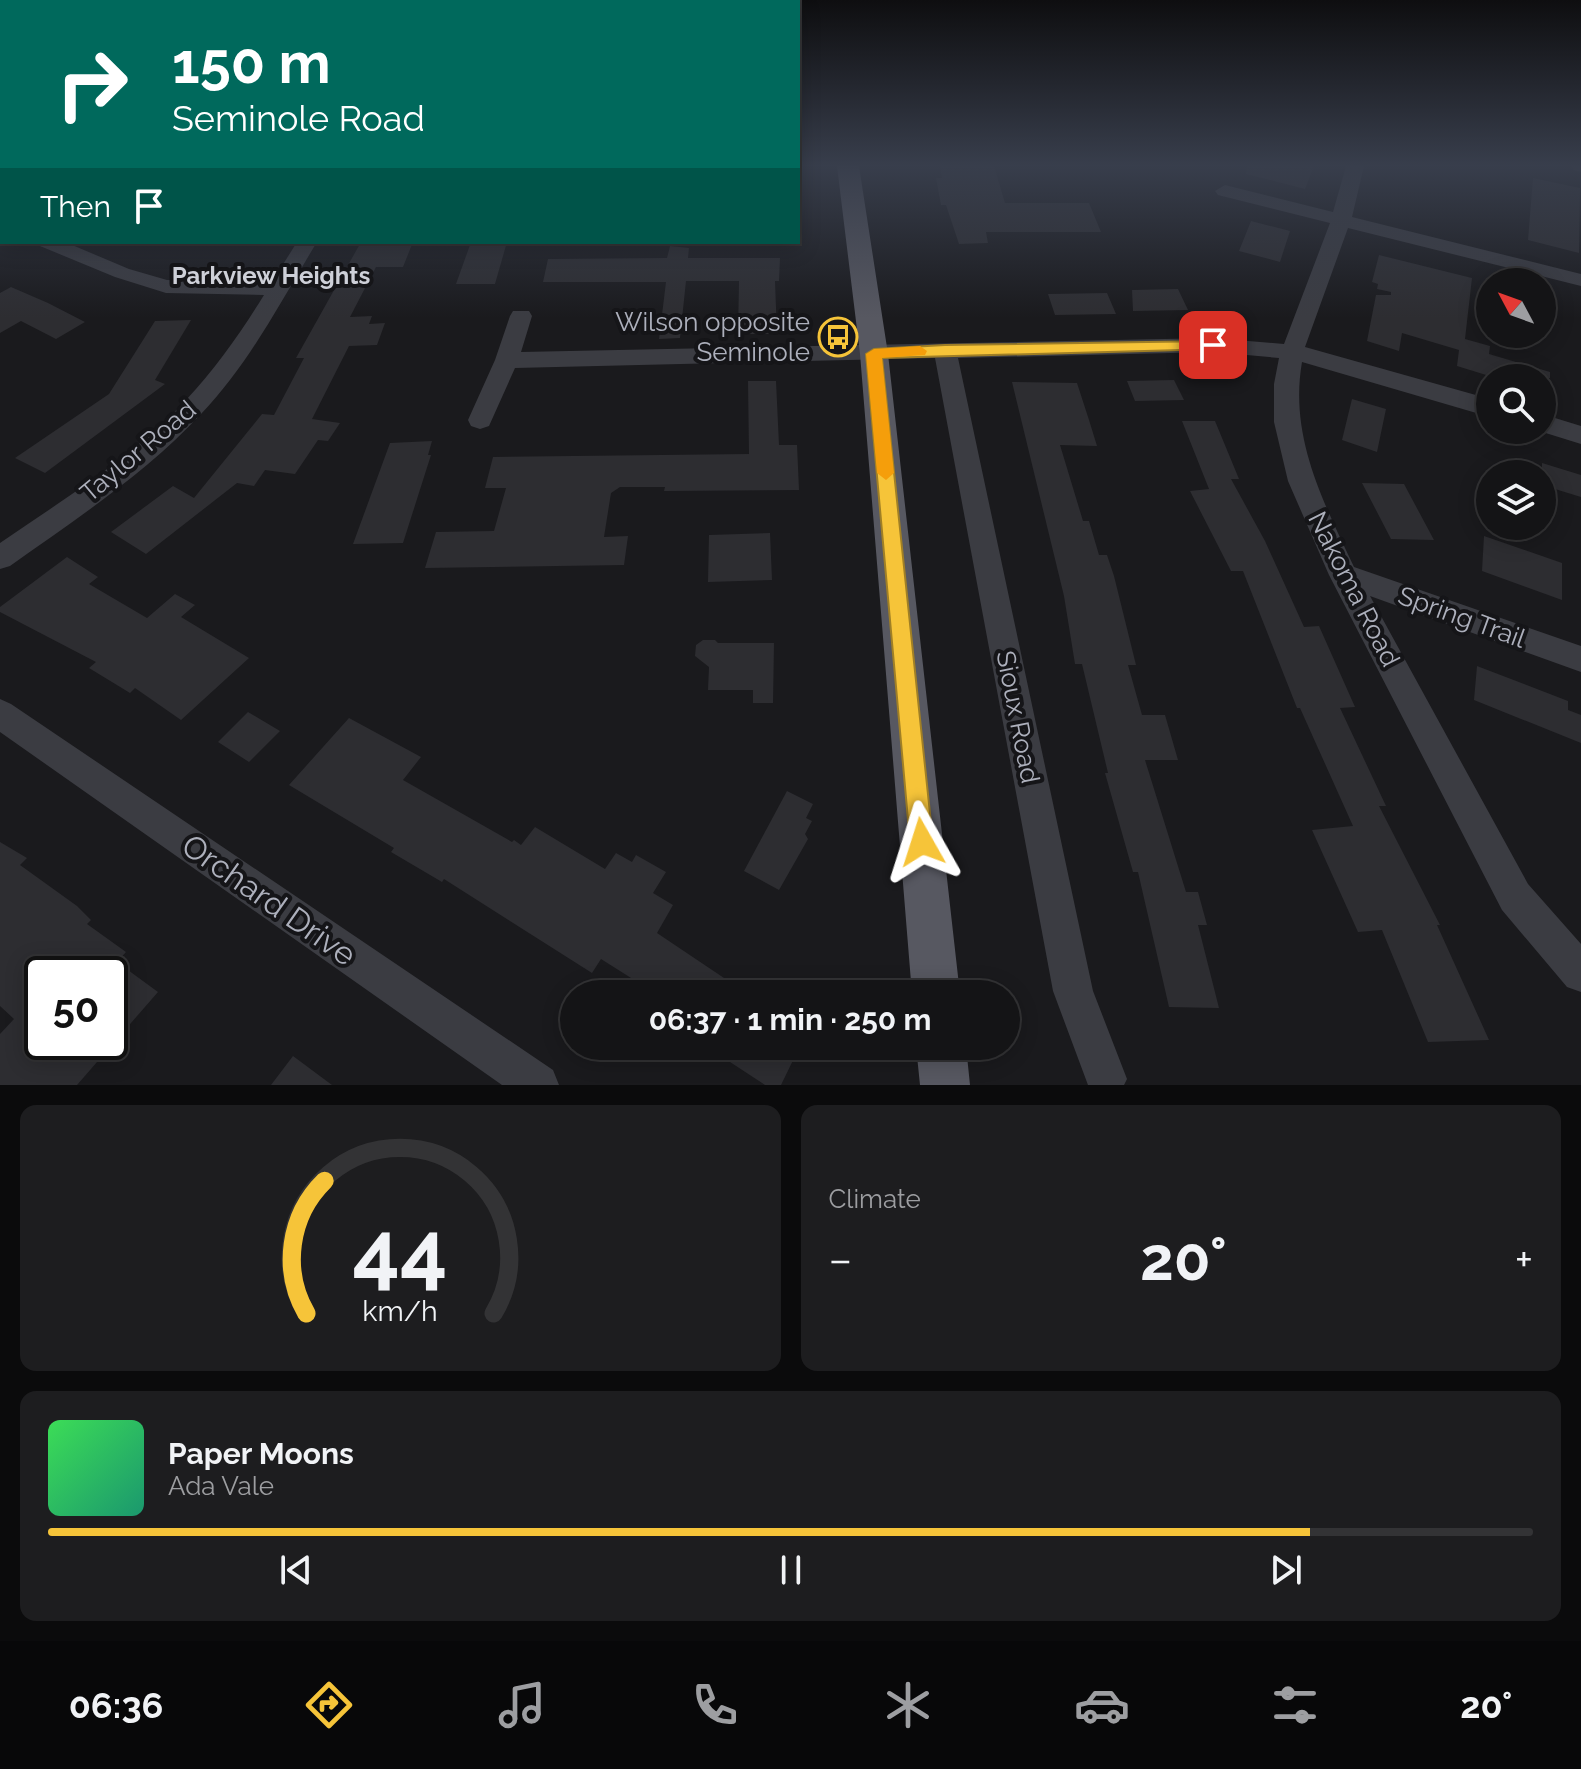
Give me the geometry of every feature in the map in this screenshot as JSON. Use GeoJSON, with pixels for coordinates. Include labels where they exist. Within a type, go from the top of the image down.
{"type":"FeatureCollection","features":[{"type":"Feature","properties":{"kind":"main road"},"geometry":{"type":"LineString","coordinates":[[855,217],[874,354],[935,980]]}},
{"type":"Feature","properties":{"kind":"main road"},"geometry":{"type":"LineString","coordinates":[[942,1060],[945,1085]]}},
{"type":"Feature","properties":{"kind":"street"},"geometry":{"type":"LineString","coordinates":[[1328,217],[1581,280]]}},
{"type":"Feature","properties":{"kind":"street","name":"Nakoma Road"},"geometry":{"type":"LineString","coordinates":[[1342,217],[1292,352],[1286,384],[1286,422],[1301,481],[1343,575],[1515,897],[1581,973]]}},
{"type":"Feature","properties":{"kind":"street"},"geometry":{"type":"LineString","coordinates":[[52,244],[122,273],[166,286],[278,289]]}},
{"type":"Feature","properties":{"kind":"street","name":"Taylor Road"},"geometry":{"type":"LineString","coordinates":[[0,558],[112,477],[182,419],[217,380],[306,244]]}},
{"type":"Feature","properties":{"kind":"street"},"geometry":{"type":"LineString","coordinates":[[480,420],[507,360],[521,316]]}},
{"type":"Feature","properties":{"kind":"street"},"geometry":{"type":"LineString","coordinates":[[507,360],[1213,345],[1292,352],[1476,404]]}},
{"type":"Feature","properties":{"kind":"street","name":"Sioux Road"},"geometry":{"type":"LineString","coordinates":[[945,350],[1073,991],[1106,1079]]}},
{"type":"Feature","properties":{"kind":"street"},"geometry":{"type":"LineString","coordinates":[[1556,427],[1581,435]]}},
{"type":"Feature","properties":{"kind":"street","name":"Spring Trail"},"geometry":{"type":"LineString","coordinates":[[1343,575],[1581,659]]}},
{"type":"Feature","properties":{"kind":"street","name":"Orchard Drive"},"geometry":{"type":"LineString","coordinates":[[0,714],[538,1085]]}},
{"type":"Feature","properties":{"kind":"building"},"geometry":{"type":"Polygon","coordinates":[[[950,217],[1095,217],[1101,232],[986,232],[988,243],[959,244],[950,217]]]}},
{"type":"Feature","properties":{"kind":"building"},"geometry":{"type":"Polygon","coordinates":[[[1530,217],[1580,217],[1579,253],[1528,240],[1530,217]]]}},
{"type":"Feature","properties":{"kind":"building"},"geometry":{"type":"Polygon","coordinates":[[[1251,221],[1290,231],[1280,262],[1239,251],[1251,221]]]}},
{"type":"Feature","properties":{"kind":"building"},"geometry":{"type":"Polygon","coordinates":[[[360,244],[412,244],[403,267],[376,267],[350,317],[372,316],[369,324],[385,323],[377,345],[349,346],[312,419],[340,423],[328,441],[318,440],[295,474],[265,470],[254,486],[237,483],[146,554],[111,532],[173,486],[194,498],[262,414],[274,415],[304,358],[296,358],[360,244]]]}},
{"type":"Feature","properties":{"kind":"building"},"geometry":{"type":"Polygon","coordinates":[[[470,244],[506,244],[495,284],[456,284],[470,244]]]}},
{"type":"Feature","properties":{"kind":"building"},"geometry":{"type":"Polygon","coordinates":[[[670,246],[689,248],[688,258],[780,258],[779,281],[775,281],[777,334],[738,334],[739,281],[686,281],[680,338],[659,339],[666,282],[543,282],[548,259],[667,258],[670,246]]]}},
{"type":"Feature","properties":{"kind":"building"},"geometry":{"type":"Polygon","coordinates":[[[1379,255],[1472,278],[1465,339],[1476,342],[1476,348],[1490,348],[1489,354],[1523,364],[1476,364],[1476,372],[1457,366],[1459,350],[1402,333],[1399,351],[1367,341],[1376,295],[1391,295],[1391,292],[1377,289],[1378,284],[1372,282],[1379,255]]]}},
{"type":"Feature","properties":{"kind":"building"},"geometry":{"type":"Polygon","coordinates":[[[11,287],[85,322],[56,339],[21,321],[0,333],[0,293],[11,287]]]}},
{"type":"Feature","properties":{"kind":"building"},"geometry":{"type":"Polygon","coordinates":[[[1178,289],[1188,310],[1133,311],[1132,290],[1178,289]]]}},
{"type":"Feature","properties":{"kind":"building"},"geometry":{"type":"Polygon","coordinates":[[[1107,293],[1116,314],[1055,315],[1048,294],[1107,293]]]}},
{"type":"Feature","properties":{"kind":"building"},"geometry":{"type":"Polygon","coordinates":[[[191,320],[155,380],[165,384],[45,473],[15,458],[109,394],[155,321],[191,320]]]}},
{"type":"Feature","properties":{"kind":"building"},"geometry":{"type":"Polygon","coordinates":[[[1174,380],[1184,400],[1135,401],[1127,381],[1174,380]]]}},
{"type":"Feature","properties":{"kind":"building"},"geometry":{"type":"Polygon","coordinates":[[[748,381],[776,381],[779,445],[797,445],[799,490],[664,491],[665,487],[620,487],[611,493],[604,537],[628,536],[624,565],[425,568],[436,532],[494,531],[506,488],[485,488],[493,457],[749,454],[748,381]]]}},
{"type":"Feature","properties":{"kind":"building"},"geometry":{"type":"Polygon","coordinates":[[[1012,382],[1077,383],[1097,446],[1060,445],[1083,521],[1089,521],[1099,555],[1107,555],[1114,576],[1136,665],[1128,665],[1142,715],[1165,715],[1178,760],[1145,760],[1186,892],[1198,892],[1207,925],[1198,925],[1219,1008],[1169,1007],[1138,872],[1133,872],[1105,773],[1108,773],[1082,664],[1075,664],[1064,596],[1012,382]]]}},
{"type":"Feature","properties":{"kind":"building"},"geometry":{"type":"Polygon","coordinates":[[[1352,399],[1386,409],[1377,452],[1342,440],[1352,399]]]}},
{"type":"Feature","properties":{"kind":"building"},"geometry":{"type":"Polygon","coordinates":[[[1182,421],[1215,421],[1239,479],[1231,479],[1265,541],[1304,627],[1319,626],[1355,707],[1340,708],[1386,806],[1379,806],[1440,925],[1437,925],[1489,1040],[1428,1042],[1382,930],[1358,932],[1312,830],[1353,826],[1300,708],[1297,708],[1243,571],[1231,571],[1190,491],[1209,489],[1182,421]]]}},
{"type":"Feature","properties":{"kind":"building"},"geometry":{"type":"Polygon","coordinates":[[[432,441],[428,455],[431,455],[403,543],[353,544],[390,443],[432,441]]]}},
{"type":"Feature","properties":{"kind":"building"},"geometry":{"type":"Polygon","coordinates":[[[1556,467],[1581,475],[1581,497],[1556,489],[1556,467]]]}},
{"type":"Feature","properties":{"kind":"building"},"geometry":{"type":"Polygon","coordinates":[[[1362,483],[1404,484],[1434,540],[1391,539],[1362,483]]]}},
{"type":"Feature","properties":{"kind":"building"},"geometry":{"type":"Polygon","coordinates":[[[770,533],[772,580],[708,582],[709,535],[770,533]]]}},
{"type":"Feature","properties":{"kind":"building"},"geometry":{"type":"Polygon","coordinates":[[[1484,540],[1496,540],[1562,563],[1562,600],[1482,571],[1484,540]]]}},
{"type":"Feature","properties":{"kind":"building"},"geometry":{"type":"Polygon","coordinates":[[[67,557],[98,577],[89,584],[147,618],[175,594],[195,605],[181,617],[249,658],[181,720],[135,688],[130,693],[89,668],[96,662],[0,612],[0,607],[67,557]]]}},
{"type":"Feature","properties":{"kind":"building"},"geometry":{"type":"Polygon","coordinates":[[[703,640],[774,643],[773,703],[753,703],[753,690],[708,690],[709,667],[695,656],[696,645],[703,640]]]}},
{"type":"Feature","properties":{"kind":"building"},"geometry":{"type":"Polygon","coordinates":[[[1477,666],[1568,701],[1568,710],[1581,715],[1581,743],[1474,700],[1477,666]]]}},
{"type":"Feature","properties":{"kind":"building"},"geometry":{"type":"Polygon","coordinates":[[[248,712],[280,731],[249,762],[218,742],[248,712]]]}},
{"type":"Feature","properties":{"kind":"building"},"geometry":{"type":"Polygon","coordinates":[[[349,718],[421,757],[403,780],[512,842],[514,840],[521,845],[535,827],[605,869],[616,853],[632,862],[636,855],[666,872],[653,893],[673,905],[657,933],[727,980],[634,980],[601,959],[592,973],[444,879],[442,882],[391,852],[394,848],[289,785],[349,718]]]}},
{"type":"Feature","properties":{"kind":"building"},"geometry":{"type":"Polygon","coordinates":[[[787,791],[813,804],[806,818],[812,821],[805,834],[808,839],[779,890],[744,871],[787,791]]]}},
{"type":"Feature","properties":{"kind":"building"},"geometry":{"type":"Polygon","coordinates":[[[0,842],[27,858],[20,865],[77,906],[91,920],[87,924],[126,952],[122,956],[24,956],[24,1060],[99,1060],[77,1085],[0,1085],[0,1034],[14,1019],[0,1006],[0,842]]]}},
{"type":"Feature","properties":{"kind":"building"},"geometry":{"type":"Polygon","coordinates":[[[128,970],[158,992],[128,1026],[128,970]]]}},
{"type":"Feature","properties":{"kind":"building"},"geometry":{"type":"Polygon","coordinates":[[[293,1056],[332,1085],[271,1085],[293,1056]]]}},
{"type":"Feature","properties":{"kind":"building"},"geometry":{"type":"Polygon","coordinates":[[[793,1060],[781,1085],[765,1085],[730,1062],[793,1060]]]}},
{"type":"Feature","properties":{"kind":"slow traffic"},"geometry":{"type":"LineString","coordinates":[[886,473],[874,354],[920,351]]}},
{"type":"Feature","properties":{"kind":"place","name":"Wilson opposite Seminole"},"geometry":{"type":"Point","coordinates":[838,337]}},
{"type":"Feature","properties":{"kind":"district","name":"Parkview Heights"},"geometry":{"type":"Point","coordinates":[271,276]}},
{"type":"Feature","properties":{"kind":"route"},"geometry":{"type":"LineString","coordinates":[[922,842],[874,354],[1213,345]]}}]}
